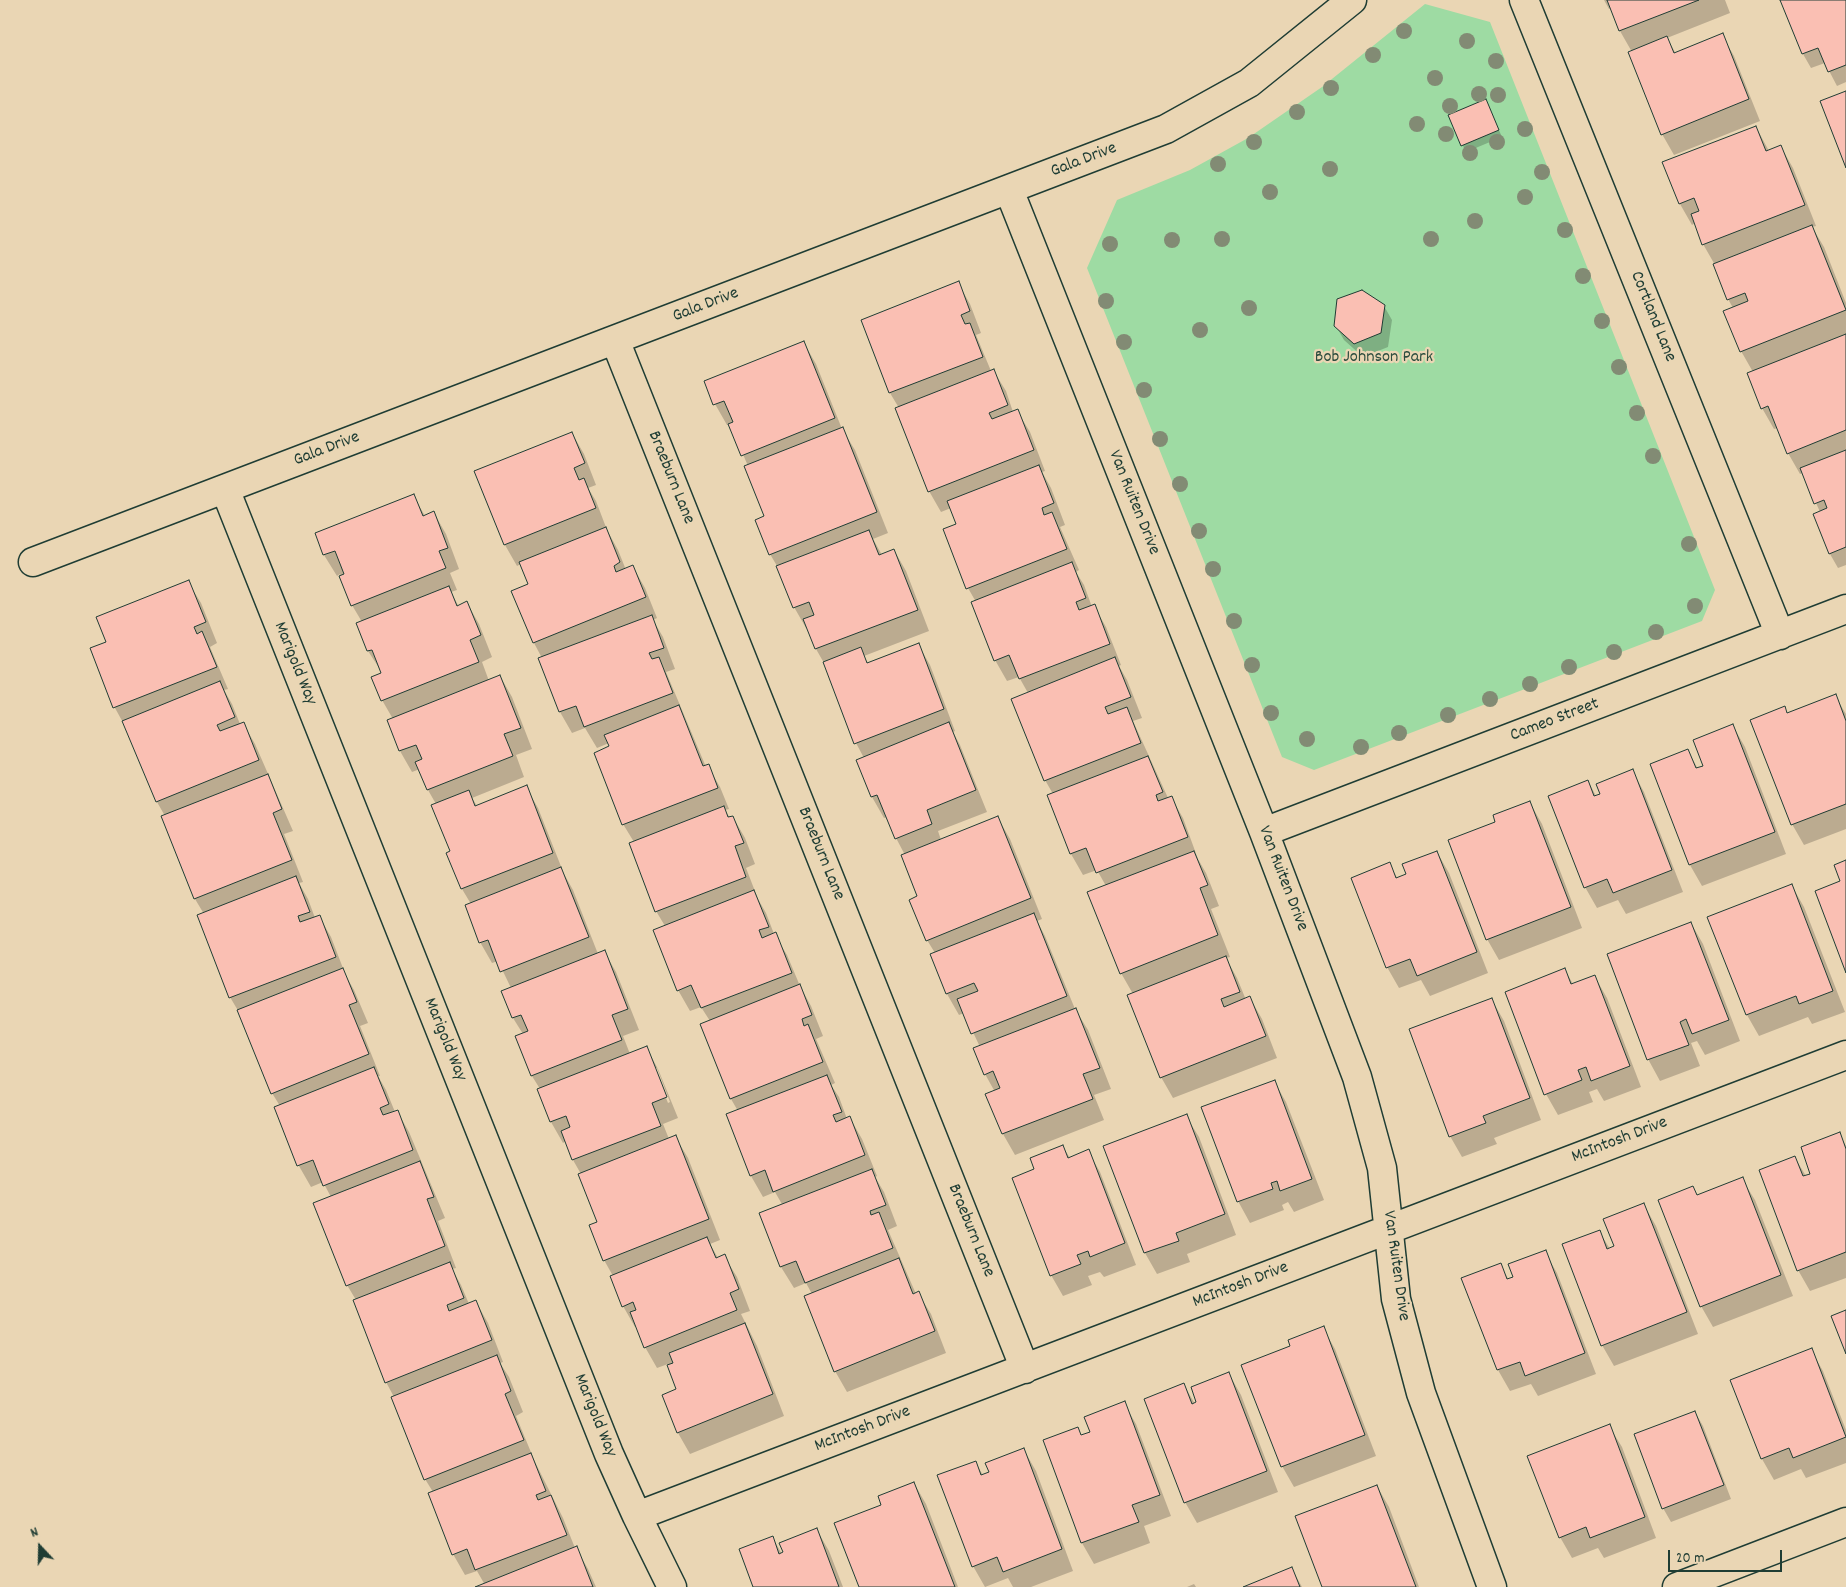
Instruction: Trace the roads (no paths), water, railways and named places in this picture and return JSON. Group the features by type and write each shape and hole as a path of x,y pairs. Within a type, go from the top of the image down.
{"street":[{"name":"Gala Drive","path":"33,562 1009,190 1174,125 1249,83 1352,0"},
{"name":"Cortland Lane","path":"1524,0 1780,635"},
{"name":"Van Ruiten Drive","path":"1009,190 1264,832 1357,1077 1382,1168 1396,1299 1421,1393 1492,1587"},
{"name":"Braeburn Lane","path":"615,340 1025,1369"},
{"name":"Marigold Way","path":"225,489 609,1454 672,1587"},
{"name":"Cameo Street","path":"1264,832 1846,609"},
{"name":"McIntosh Drive","path":"637,1516 1846,1055"},
{"path":"1677,1587 1846,1522"}],"park label":[{"name":"Bob Johnson Park","path":"1374,359"}]}
